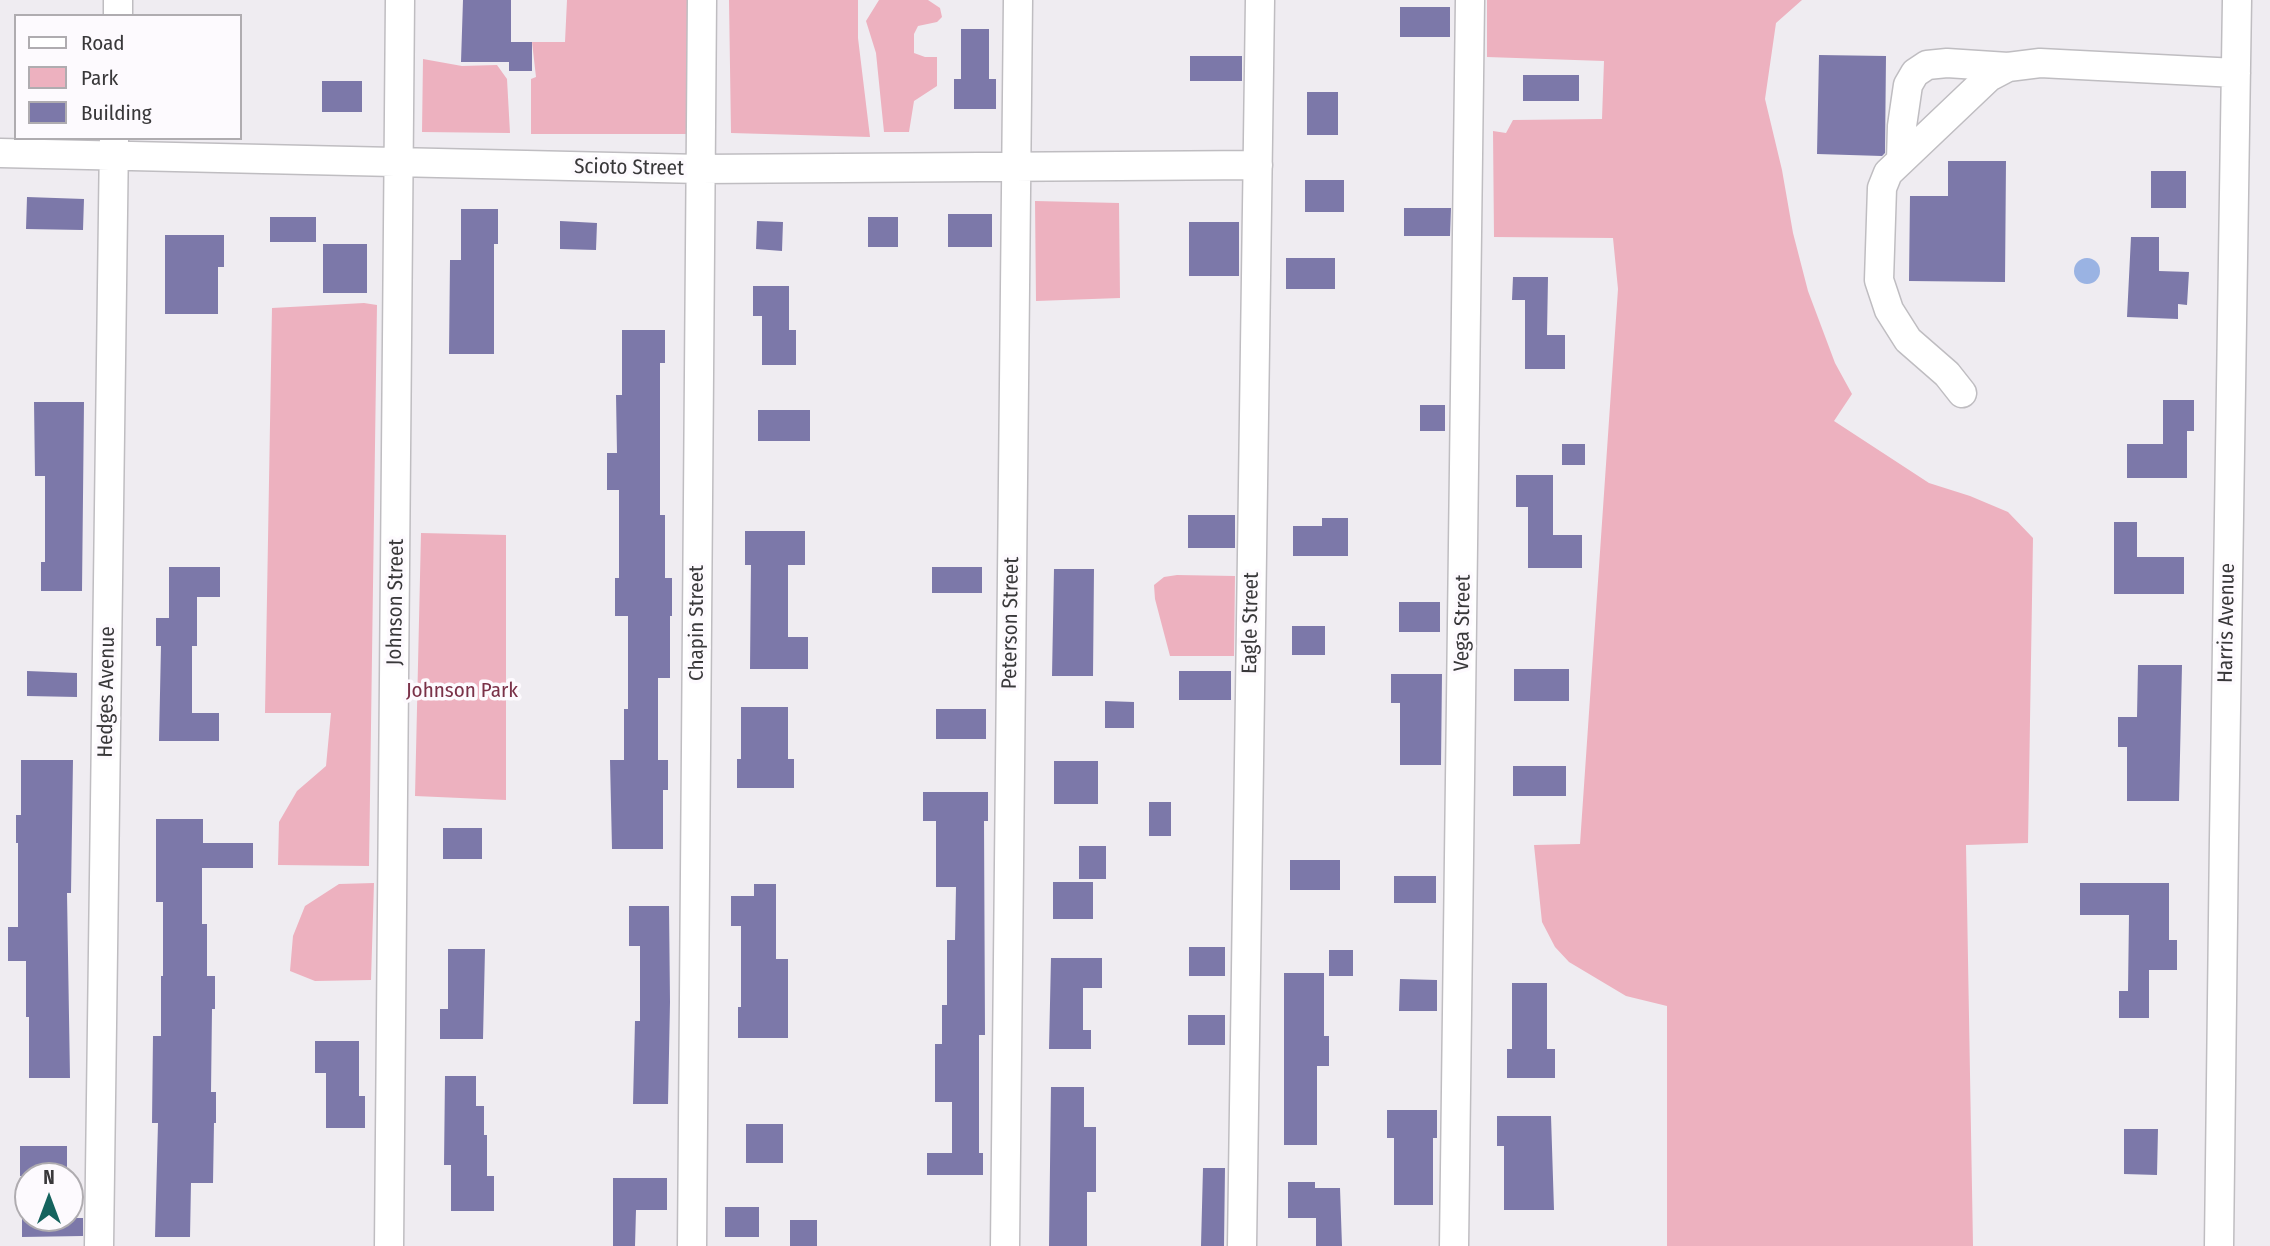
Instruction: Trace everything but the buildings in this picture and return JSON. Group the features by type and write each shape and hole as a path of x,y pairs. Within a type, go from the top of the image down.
{"street":[{"name":"Johnson Street","path":"389,1246 400,0"},
{"name":"Chapin Street","path":"692,1246 702,0"},
{"name":"Peterson Street","path":"1005,1246 1018,0"},
{"name":"Eagle Street","path":"1241,1246 1260,0"},
{"name":"Vega Street","path":"1454,1246 1470,0"},
{"name":"Harris Avenue","path":"2220,1246 2237,0"},
{"path":"1900,160 1908,85 1915,73 1927,65 1947,63 2008,66 2040,62 2236,73"},
{"path":"1962,393 1947,374 1908,340 1889,310 1879,280 1882,188 1888,173 1900,160 1989,77 2008,66"},
{"name":"Scioto Street","path":"0,153 114,147 400,163 701,169 1258,165"},
{"name":"Hedges Avenue","path":"99,1246 114,147"}],"green space":[{"path":"567,0 689,0 687,134 531,134 531,79 536,77 532,42 565,42"},
{"path":"729,0 858,0 858,38 870,137 731,133"},
{"path":"879,0 928,0 940,8 942,17 937,22 918,26 914,34 914,53 937,57 937,86 914,101 909,132 884,132 876,53 866,21"},
{"path":"1487,0 1802,0 1776,23 1765,99 1808,291 1835,363 1852,394 1834,421 1929,483 2008,512 2033,538 2028,843 1966,845 1973,1246 1667,1246 1667,1006 1626,996 1569,962 1555,947 1542,922 1534,845 1580,844 1618,289 1613,238 1494,237 1493,131 1506,133 1513,120 1602,119 1604,61 1487,57"},
{"path":"423,59 462,66 497,65 507,79 510,133 422,132"},
{"path":"1035,201 1119,203 1120,298 1036,301"},
{"path":"364,303 377,305 369,866 278,865 279,822 297,791 326,766 331,713 265,713 272,308"},
{"name":"Johnson Park","path":"421,533 506,535 506,800 415,796"},
{"path":"1235,576 1234,656 1170,656 1155,599 1154,585 1164,577"},
{"path":"374,883 371,980 315,981 290,971 293,936 305,906 339,884"}],"water":[{"path":"2087,258 2096,262 2100,271 2096,280 2087,284 2078,280 2074,271 2078,262"}]}
